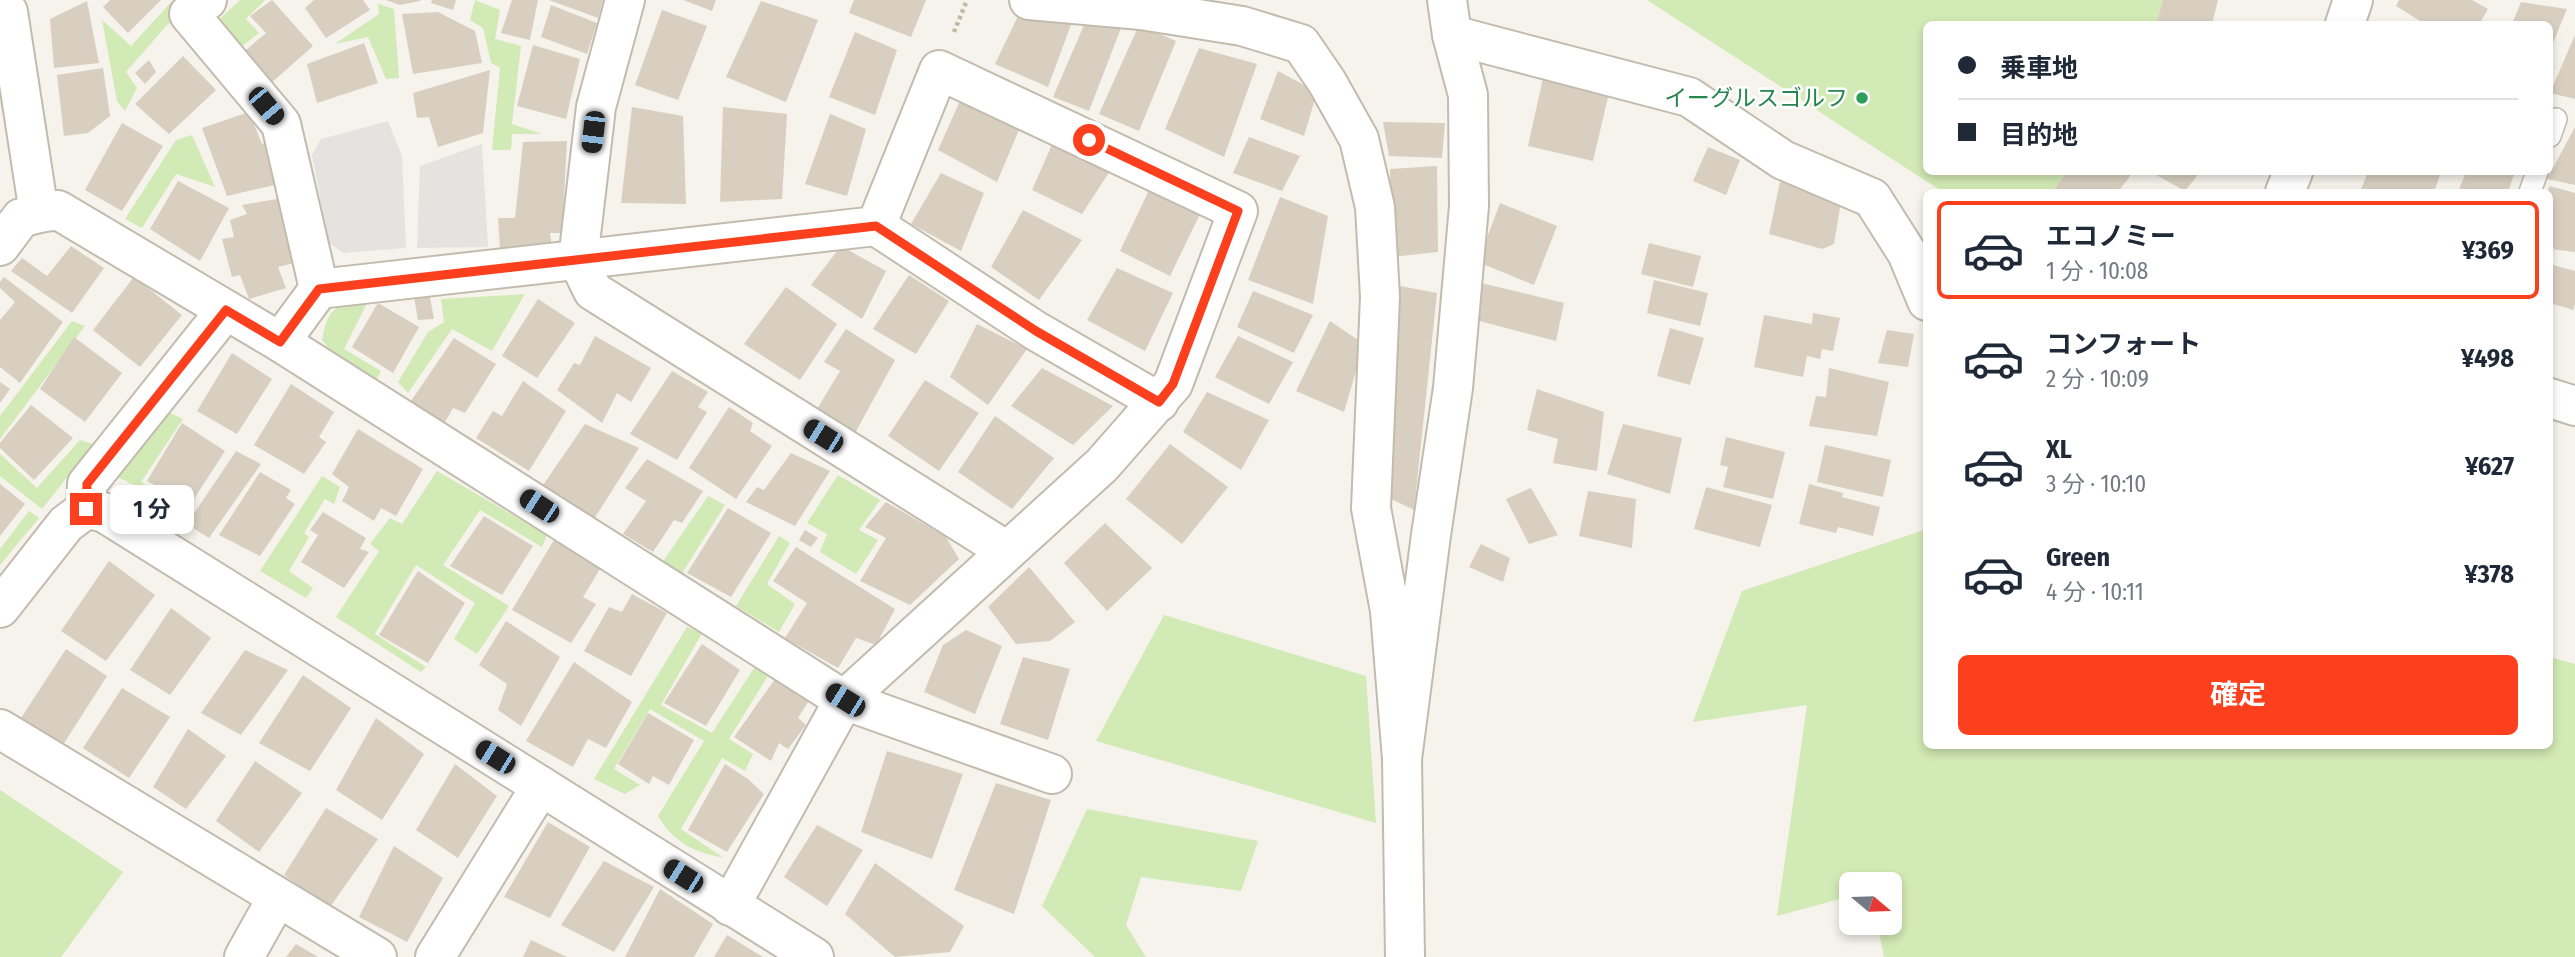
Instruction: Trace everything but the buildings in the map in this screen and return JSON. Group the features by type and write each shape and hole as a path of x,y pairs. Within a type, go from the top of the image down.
{"street":[{"path":"207,0 189,14 281,124 319,289"},
{"path":"625,0 596,107 578,260 593,291 1007,551"},
{"path":"1028,0 1141,5 1242,26 1301,44 1327,82 1359,139 1375,206 1380,297 1371,508 1390,611 1402,759 1405,957"},
{"path":"2346,21 2353,0"},
{"path":"8,12 39,213"},
{"path":"1402,759 1453,388 1469,206 1468,95 1449,18"},
{"path":"1449,18 1689,97 1783,160 1872,198 1907,253 1923,291"},
{"path":"730,906 845,700 1102,465 1173,384 1238,211 939,70 876,226"},
{"path":"0,246 21,218 58,210 280,342 845,700 1052,774"},
{"path":"280,342 319,289 876,226 1036,331 1159,402"},
{"path":"86,509 87,484 226,310"},
{"path":"2553,399 2575,405"},
{"path":"0,608 66,524 86,509 103,512 814,957"},
{"path":"0,729 377,957"},
{"path":"435,957 541,786"},
{"path":"244,957 277,898"}],"green space":[{"path":"173,0 198,0 166,26 126,72 137,88 125,111 117,101 102,20 131,46"},
{"path":"240,0 265,0 246,19 259,33 233,53 212,26"},
{"path":"475,0 500,10 495,39 521,46 512,124 542,134 512,134 511,150 492,150 500,68 491,63 483,28 470,20"},
{"name":"イーグルスゴルフ","path":"1647,0 2163,0 2157,21 1923,21 1923,175 2065,175 2054,189 1938,189"},
{"path":"378,4 394,9 399,78 386,79 368,37 335,44 379,14"},
{"path":"192,135 215,187 176,174 142,228 125,219 176,140"},
{"path":"525,294 492,351 452,329 408,393 398,382 428,332 444,322 441,299"},
{"path":"369,299 344,349 381,371 375,382 339,360 322,340 327,320 336,309 349,302"},
{"path":"72,321 85,326 0,439 0,416"},
{"path":"166,411 183,419 141,482 171,502 115,476"},
{"path":"80,440 93,444 42,509 0,476 0,454 37,488"},
{"path":"437,471 547,535 542,547 480,510 443,565 509,606 477,654 454,639 475,603 416,565 375,634 426,667 421,672 336,617 379,551 370,544 390,518 402,524"},
{"path":"838,475 880,500 859,530 878,540 856,574 820,552 827,534 807,523"},
{"path":"322,476 340,487 334,504 325,499 304,533 309,537 289,571 313,588 306,598 260,571"},
{"path":"708,496 725,505 681,575 662,563"},
{"path":"29,511 39,518 0,565 0,549"},
{"path":"1923,530 1923,749 2553,749 2553,658 2575,664 2575,957 1884,957 1880,935 1902,935 1902,872 1839,872 1839,899 1777,916 1807,705 1693,722 1742,591"},
{"path":"779,536 790,543 767,584 795,604 779,632 736,606"},
{"path":"1164,615 1366,676 1376,823 1096,741"},
{"path":"687,627 702,633 661,705 712,733 756,665 769,674 729,739 753,754 745,771 722,758 681,829 724,858 703,853 678,840 658,816 704,741 650,709 614,769 640,785 625,794 594,779"},
{"path":"0,790 123,872 61,957 0,957"},
{"path":"1087,809 1258,841 1241,891 1141,877 1126,925 1146,957 1095,957 1042,906"}],"shaded area":[{"path":"388,121 402,156 406,248 343,253 329,243 312,155 321,139"},
{"path":"482,144 488,247 417,248 420,166"}],"place":[{"name":"イーグルスゴルフ","path":"1862,98"}],"route":[{"path":"86,509 87,484 226,310 280,342 319,289 876,226 1036,331 1159,402 1173,384 1238,211 1089,140"}]}
